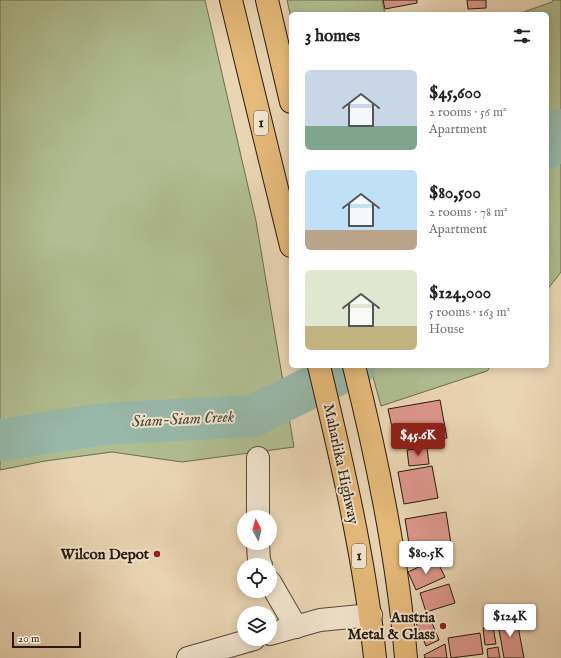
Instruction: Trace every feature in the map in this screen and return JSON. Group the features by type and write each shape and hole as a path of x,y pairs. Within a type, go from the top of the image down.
{"highway":[{"name":"1","path":"231,0 289,238"},
{"path":"267,0 289,94"},
{"name":"Maharlika Highway","path":"319,368 340,455 371,615 375,658"},
{"path":"354,368 375,450 403,616 406,658"}],"lane":[{"path":"258,458 258,510"},
{"path":"277,594 296,627"},
{"path":"277,632 320,620 371,615"},
{"path":"188,658 237,644"}],"green space":[{"path":"0,0 205,0 256,221 294,447 182,462 112,452 45,461 0,470"},
{"path":"287,0 382,0 385,12 290,12"},
{"path":"553,0 561,0 561,272 549,287 549,12 524,12 552,2"},
{"path":"371,368 489,368 487,371 381,406"}],"building":[{"path":"383,0 417,0 417,3 385,9"},
{"path":"467,0 486,0 486,8 468,9"},
{"path":"440,400 447,438 404,446 393,432 388,409"},
{"path":"427,448 429,464 409,466 407,450"},
{"path":"432,466 438,498 404,504 398,472"},
{"path":"446,512 452,550 411,556 405,519"},
{"path":"436,559 445,577 416,590 408,572"},
{"path":"449,584 455,603 426,612 420,593"},
{"path":"516,616 524,658 504,658 497,619"},
{"path":"430,618 439,640 426,646 416,623"},
{"path":"493,627 496,644 485,645 483,628"},
{"path":"480,633 483,654 451,658 448,638"},
{"path":"445,644 447,658 425,658 424,655"},
{"path":"498,647 500,658 488,658 487,649"}],"waterway":[{"name":"Siam-Siam Creek","path":"549,145 561,130"},
{"name":"Siam-Siam Creek","path":"0,440 103,424 253,416 351,368"}],"place":[{"name":"Wilcon Depot","path":"157,554"},
{"name":"Austria Metal & Glass","path":"443,626"}]}
